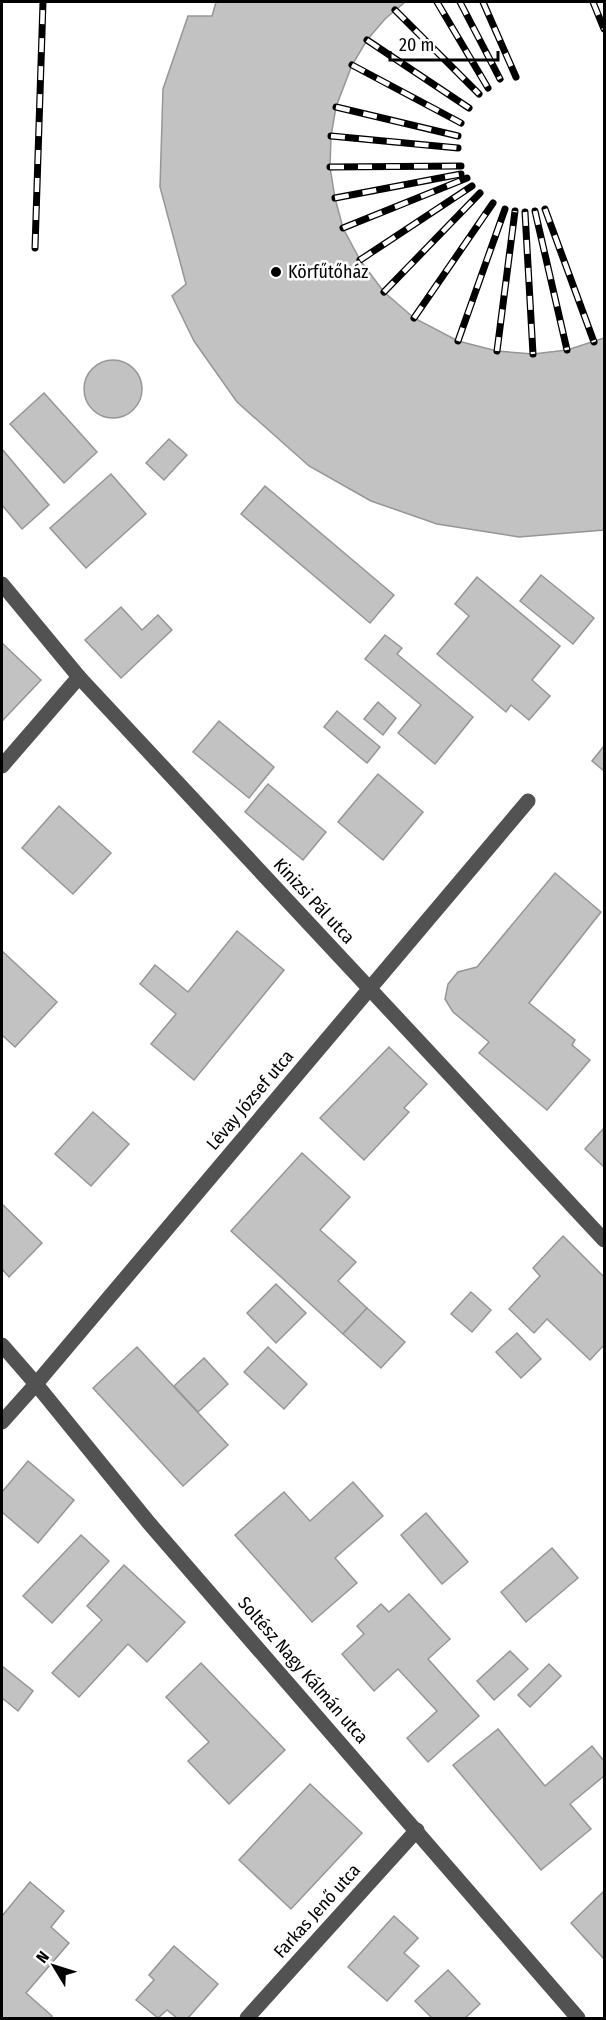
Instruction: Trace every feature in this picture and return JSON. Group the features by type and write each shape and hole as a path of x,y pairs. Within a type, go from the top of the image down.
{"street":[{"name":"Kinizsi Pál utca","path":"2,584 79,677 604,1240"},
{"path":"2,766 79,677"},
{"name":"Lévay József utca","path":"2,1422 528,801"},
{"name":"Soltész Nagy Kálmán utca","path":"2,1345 149,1524 417,1830 578,2019"},
{"name":"Farkas Jenő utca","path":"247,2019 417,1830"}],"building":[{"name":"Körfűtőház","path":"216,2 405,2 385,19 367,40 352,65 336,107 331,136 330,167 343,228 360,260 384,292 414,318 458,341 497,351 533,354 567,350 604,338 604,530 519,537 437,524 371,501 309,466 237,402 194,341 172,296 186,284 160,187 163,89 188,16 212,16"},
{"path":"113,360 129,365 137,373 142,389 137,405 129,413 113,418 97,413 89,405 84,389 89,373 97,365"},
{"path":"44,393 97,452 64,483 10,424"},
{"path":"169,439 187,455 164,480 146,463"},
{"path":"2,449 49,505 22,529 2,505"},
{"path":"111,474 146,514 86,568 50,528"},
{"path":"265,486 394,595 370,623 241,514"},
{"path":"541,575 594,618 573,644 520,601"},
{"path":"477,577 560,646 532,680 550,696 529,720 511,705 506,712 437,654 469,616 455,604"},
{"path":"121,607 142,630 158,615 172,630 121,678 85,640"},
{"path":"385,635 402,648 397,654 473,717 435,764 398,733 421,705 365,659"},
{"path":"2,643 41,680 2,721"},
{"path":"378,702 396,718 383,735 364,719"},
{"path":"337,711 380,747 367,763 324,727"},
{"path":"219,721 274,767 249,798 193,752"},
{"path":"604,746 604,771 592,761"},
{"path":"378,774 423,812 383,860 338,822"},
{"path":"268,784 326,832 303,860 245,812"},
{"path":"59,806 111,853 73,894 22,848"},
{"path":"555,873 601,912 529,1003 575,1040 572,1045 590,1060 547,1110 479,1053 489,1042 453,1012 445,999 448,984 458,972 477,967"},
{"path":"237,931 284,970 194,1080 151,1044 176,1014 140,984 155,965 188,992"},
{"path":"2,951 57,1002 15,1047 2,1035"},
{"path":"389,1047 427,1084 404,1108 409,1112 364,1160 320,1118"},
{"path":"93,1112 129,1144 91,1186 55,1154"},
{"path":"604,1128 604,1167 585,1149"},
{"path":"302,1153 350,1197 320,1230 356,1262 338,1281 367,1308 343,1334 231,1231"},
{"path":"2,1204 42,1243 9,1277 2,1269"},
{"path":"563,1236 604,1277 604,1345 590,1360 547,1319 534,1333 509,1309 540,1276 533,1268"},
{"path":"276,1284 306,1313 276,1343 247,1313"},
{"path":"471,1292 491,1310 472,1332 451,1314"},
{"path":"367,1308 405,1342 381,1368 343,1334"},
{"path":"517,1333 541,1359 521,1378 496,1352"},
{"path":"137,1347 228,1445 183,1486 93,1388"},
{"path":"268,1347 307,1384 284,1409 244,1372"},
{"path":"204,1358 228,1384 198,1412 174,1386"},
{"path":"28,1461 74,1500 38,1543 2,1512 2,1492"},
{"path":"353,1482 383,1516 335,1558 357,1583 312,1622 235,1535 284,1492 310,1521"},
{"path":"426,1513 468,1562 442,1584 401,1535"},
{"path":"81,1535 109,1561 52,1623 23,1596"},
{"path":"552,1548 578,1578 526,1622 501,1592"},
{"path":"124,1565 185,1622 147,1662 128,1644 79,1697 52,1673 102,1620 87,1606"},
{"path":"409,1594 450,1639 428,1659 479,1716 428,1762 407,1738 437,1711 398,1669 374,1691 342,1654 364,1634 357,1626 381,1604 389,1612"},
{"path":"510,1651 528,1669 494,1700 477,1681"},
{"path":"201,1663 285,1750 229,1804 188,1761 209,1742 166,1697"},
{"path":"549,1664 561,1676 530,1707 518,1695"},
{"path":"2,1666 33,1691 18,1711 2,1698"},
{"path":"498,1729 545,1786 592,1746 604,1761 604,1776 570,1804 591,1829 541,1870 453,1765"},
{"path":"310,1784 362,1833 291,1909 239,1860"},
{"path":"30,1882 64,1911 51,1927 69,1943 26,1993 52,2016 50,2018 2,2018 2,1916"},
{"path":"604,1891 604,1959 571,1923"},
{"path":"394,1916 418,1938 404,1953 419,1966 387,2001 348,1967"},
{"path":"174,1946 218,1984 188,2018 177,2018 167,2010 158,2018 136,2000 154,1980 149,1975"},
{"path":"448,1970 480,2004 465,2018 432,2018 415,2001"}],"railway":[{"path":"35,248 43,2"},
{"path":"437,2 488,88"},
{"path":"460,2 500,79"},
{"path":"483,2 516,77"},
{"path":"593,2 604,29"},
{"path":"395,10 479,94"},
{"path":"367,40 469,108"},
{"path":"352,65 461,123"},
{"path":"336,107 458,136"},
{"path":"331,136 458,148"},
{"path":"330,167 461,166"},
{"path":"335,198 461,174"},
{"path":"343,228 467,178"},
{"path":"360,260 472,186"},
{"path":"384,292 480,193"},
{"path":"414,318 493,203"},
{"path":"458,341 505,209"},
{"path":"545,209 594,342"},
{"path":"497,351 515,211"},
{"path":"535,211 567,350"},
{"path":"525,212 533,354"}],"place":[{"name":"Körfűtőház","path":"276,272"}]}
